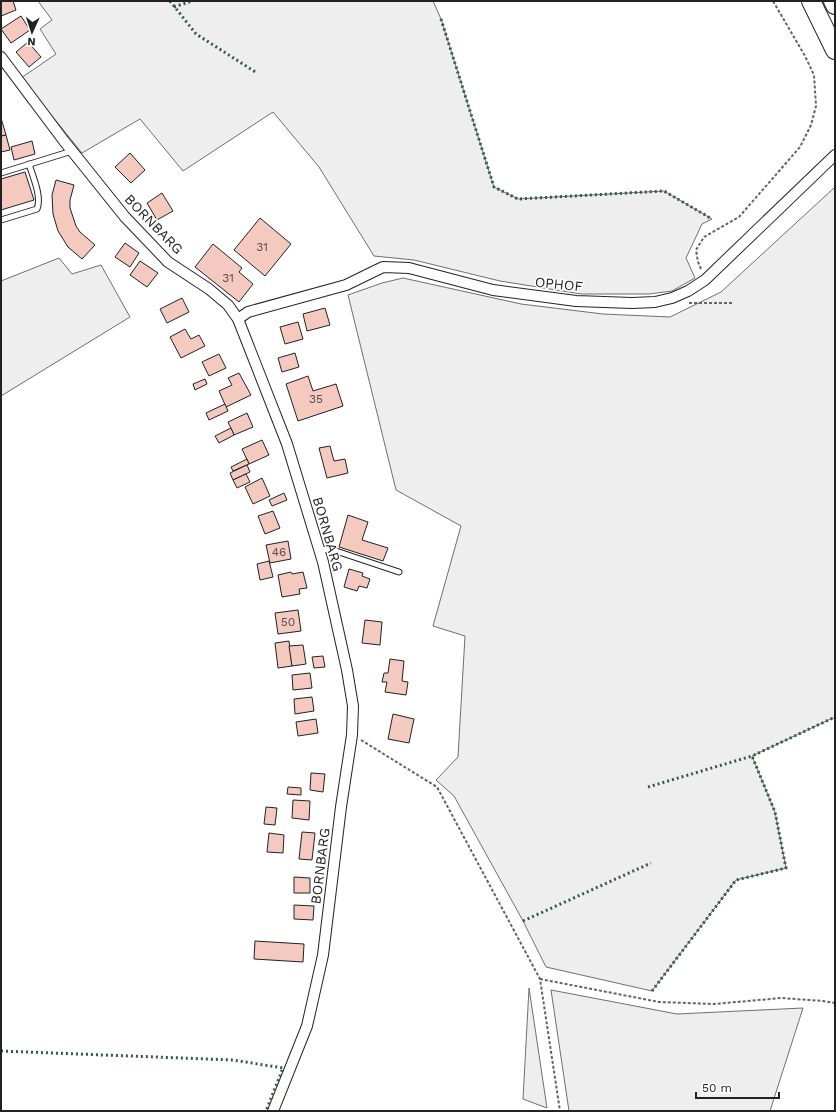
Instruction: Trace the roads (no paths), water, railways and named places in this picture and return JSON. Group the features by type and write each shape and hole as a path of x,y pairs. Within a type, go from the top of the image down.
{"highway":[{"path":"811,1 835,50"}],"street":[{"name":"BORNBARG","path":"1,57 72,152 125,217 168,262 214,293 228,305 238,319 286,444 323,562 347,670 353,706 352,735 341,807 323,955 307,1026 273,1111"},
{"name":"OPHOF","path":"238,319 248,312 346,285 383,267 409,268 493,290 576,301 632,303 655,302 678,296 705,280 835,155"}],"lane":[{"path":"1,173 72,152"},
{"path":"1,220 37,209 39,202 38,196 29,164"},
{"path":"319,550 336,551 399,572"}]}
